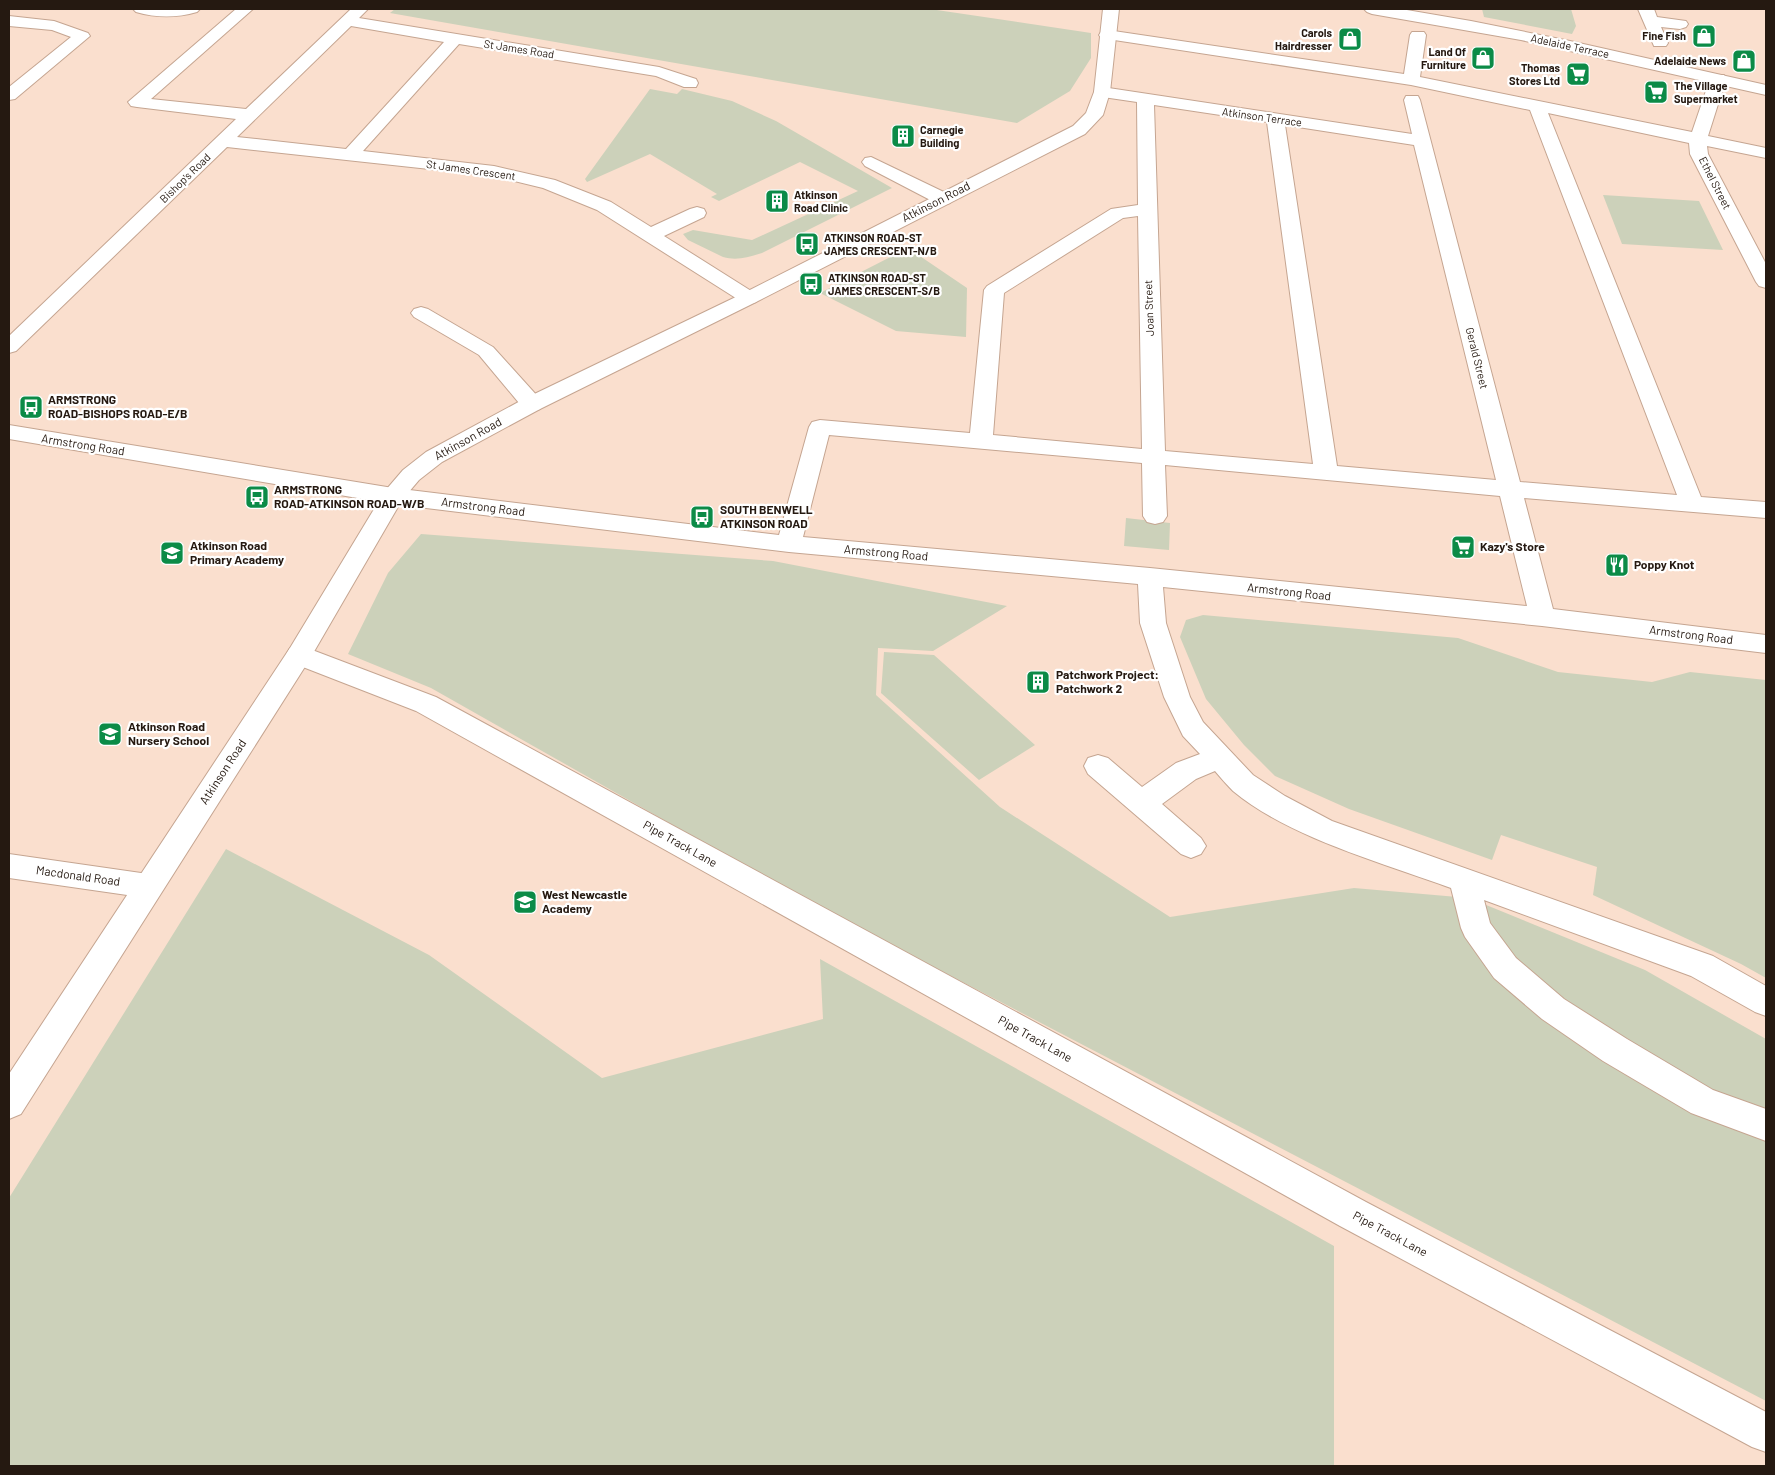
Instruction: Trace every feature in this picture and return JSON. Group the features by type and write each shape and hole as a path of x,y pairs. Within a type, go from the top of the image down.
{"street":[{"path":"141,9 171,13 192,9"},
{"path":"245,9 137,102 250,115"},
{"name":"Atkinson Road","path":"9,1103 299,654 392,496 411,475 434,456 532,404 748,298 1079,130 1094,115 1102,92 1111,9"},
{"name":"Adelaide Terrace","path":"1372,9 1468,25 1601,52 1766,90"},
{"name":"Bishop's Road","path":"9,347 354,15"},
{"name":"St James Road","path":"354,15 455,38 658,72 690,83"},
{"path":"1648,15 1680,24"},
{"path":"1648,15 1660,43"},
{"path":"9,21 54,26 82,36 9,95"},
{"path":"1107,35 1412,90 1537,106 1766,153"},
{"path":"1412,90 1418,35"},
{"path":"350,155 455,38"},
{"name":"Ethel Street","path":"1718,79 1698,140 1699,154 1766,282"},
{"name":"Gerald Street","path":"1412,90 1423,141 1542,617"},
{"name":"Atkinson Terrace","path":"1102,92 1423,141"},
{"name":"Joan Street","path":"1145,100 1146,210 1155,516"},
{"path":"1537,106 1692,503"},
{"path":"1275,119 1326,472"},
{"name":"St James Crescent","path":"223,141 494,171 549,184 604,206 748,298"},
{"path":"871,162 942,199"},
{"path":"981,441 994,290 1118,213 1146,210"},
{"path":"650,235 697,213"},
{"path":"421,313 486,351 532,404"},
{"path":"789,544 820,427 1766,510"},
{"name":"Armstrong Road","path":"9,432 392,496 789,544 1150,577 1542,617 1766,644"},
{"path":"1150,577 1153,623 1177,697 1193,729 1243,783 1275,804 1322,829 1702,966 1766,1002"},
{"name":"Pipe Track Lane","path":"299,654 426,704 1353,1214 1766,1433"},
{"path":"1140,804 1186,771 1219,758"},
{"path":"1098,766 1190,846"},
{"name":"Macdonald Road","path":"9,866 148,886"},
{"path":"1464,881 1476,928 1505,968 1553,1009 1614,1050 1703,1102 1766,1125"}],"green space":[{"path":"395,9 930,9 1091,33 1091,58 1070,91 1017,123 390,13"},
{"path":"1482,9 1571,9 1576,26 1572,34 1484,17"},
{"path":"650,89 677,94 682,89 732,101 776,121 892,188 762,253 738,259 723,257 688,240 683,234 693,230 752,240 858,191 800,162 719,201 711,197 717,194 650,154 587,182 585,179"},
{"path":"1603,195 1699,201 1723,250 1622,244"},
{"path":"908,248 967,288 966,337 896,331 820,293"},
{"path":"1126,518 1170,523 1169,550 1124,546"},
{"path":"421,534 773,561 1007,606 933,651 878,648 876,695 1000,807 1170,917 1354,888 1469,898 1645,970 1766,1039 1766,1401 805,900 431,688 348,654 388,573"},
{"path":"1203,615 1458,638 1558,672 1652,682 1690,672 1766,680 1766,978 1741,964 1593,895 1597,867 1501,835 1492,860 1349,809 1275,776 1244,745 1206,699 1180,637 1186,620"},
{"path":"884,652 934,655 1035,745 979,780 881,693"},
{"path":"226,849 429,955 602,1078 823,1019 820,959 1334,1246 1334,1466 9,1466 9,1198"}],"place":[{"name":"Fine Fish","path":"1704,36"},
{"name":"Carols Hairdresser","path":"1350,39"},
{"name":"Land Of Furniture","path":"1483,58"},
{"name":"Adelaide News","path":"1744,61"},
{"name":"Thomas Stores Ltd","path":"1578,74"},
{"name":"The Village Supermarket","path":"1656,92"},
{"name":"Carnegie Building","path":"903,136"},
{"name":"Atkinson Road Clinic","path":"777,201"},
{"name":"ATKINSON ROAD-ST JAMES CRESCENT-N/B","path":"807,244"},
{"name":"ATKINSON ROAD-ST JAMES CRESCENT-S/B","path":"811,284"},
{"name":"ARMSTRONG ROAD-BISHOPS ROAD-E/B","path":"31,407"},
{"name":"ARMSTRONG ROAD-ATKINSON ROAD-W/B","path":"257,497"},
{"name":"SOUTH BENWELL ATKINSON ROAD","path":"702,517"},
{"name":"Kazy's Store","path":"1463,547"},
{"name":"Atkinson Road Primary Academy","path":"172,553"},
{"name":"Poppy Knot","path":"1617,565"},
{"name":"Patchwork Project: Patchwork 2","path":"1038,682"},
{"name":"Atkinson Road Nursery School","path":"110,734"},
{"name":"West Newcastle Academy","path":"525,902"}]}
